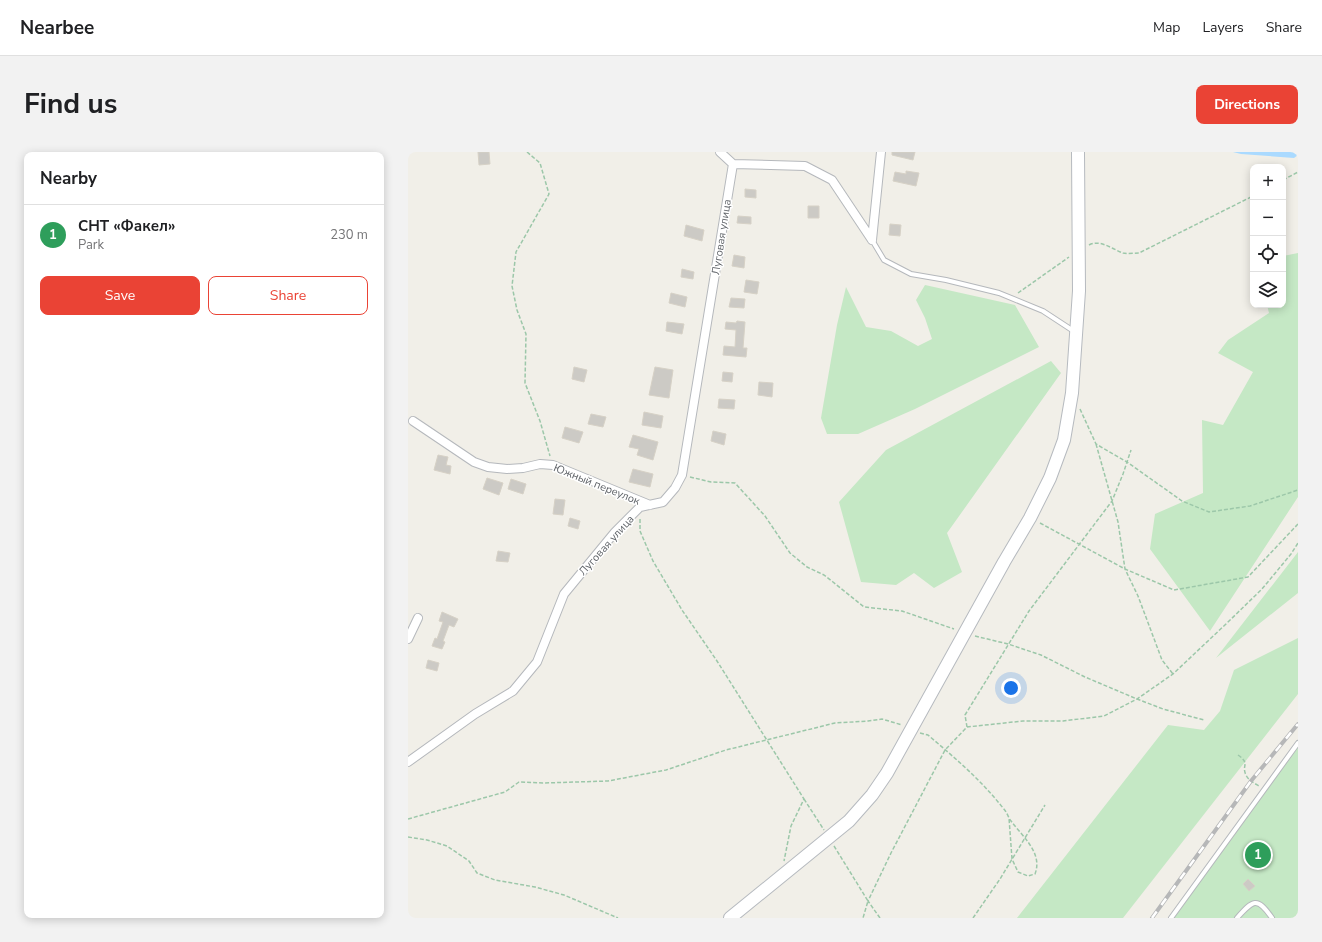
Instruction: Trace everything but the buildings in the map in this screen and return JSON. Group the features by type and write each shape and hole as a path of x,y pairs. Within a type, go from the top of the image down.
{"street":[{"path":"720,152 734,164 805,166 832,180 872,240"},
{"path":"872,240 881,152"},
{"path":"730,918 849,821 872,795 887,773 912,730 1004,562 1030,518 1050,478 1064,440 1072,393 1079,291 1078,152"},
{"name":"Луговая улица","path":"408,762 475,714 513,691 537,662 564,594 615,532 640,507 663,502 675,488 682,475 734,164"},
{"name":"Южный переулок","path":"413,421 474,462 488,467 507,469 523,468 540,464 553,465 650,505"},
{"path":"408,639 418,618"}],"lane":[{"path":"872,240 884,260 910,274 946,280 998,293 1043,311 1072,330 1076,329"},
{"path":"1171,918 1298,743"},
{"path":"1237,918 1248,906 1255,903 1260,904 1265,908 1272,918"}],"path":[{"path":"527,152 540,163 549,194 516,252 512,286 526,334 525,383 540,421 553,465"},
{"path":"1286,178 1298,172"},
{"path":"1012,298 1079,250 1092,243 1104,244 1124,253 1139,253 1250,198"},
{"path":"1072,393 1096,444 1118,522 1125,568 1138,596 1162,660 1173,674"},
{"path":"1096,444 1127,462 1182,501 1209,512 1250,506 1298,490"},
{"path":"967,727 965,715 1029,611 1112,501 1131,450"},
{"path":"682,475 711,482 735,483 765,516 790,553 807,567 833,582 864,607 902,611 965,633 1008,644 1041,655 1085,677 1137,699 1163,709 1204,720"},
{"path":"640,507 640,531 653,561 682,610 717,661 880,918"},
{"path":"1030,518 1125,568 1174,590 1248,578 1298,524"},
{"path":"863,918 868,901 891,853 946,750 967,727 1023,721 1063,721 1104,716 1137,699 1173,674 1262,589 1291,554 1298,543"},
{"path":"408,819 505,792 520,782 543,783 608,781 666,770 726,750 835,723 882,719 928,735 975,776 1005,809 1009,818 1032,846 1038,861 1035,874 1028,876 1018,872 1012,859 1009,818"},
{"path":"1238,755 1244,759 1246,764 1244,770 1246,776 1263,792"},
{"path":"784,860 791,826 804,799"},
{"path":"972,918 1000,879 1045,805"},
{"path":"408,837 427,840 447,846 469,860 477,873 495,880 535,887 564,896 618,918"}],"green space":[{"path":"1298,253 1298,497 1210,631 1150,549 1155,514 1203,493 1202,420 1223,425 1253,372 1218,353 1228,340 1269,313 1268,308 1286,308 1286,255"},
{"path":"925,285 1015,305 1039,347 915,409 858,434 827,434 821,418 837,325 846,287 866,327 891,331 918,346 932,339 925,318 916,300"},
{"path":"1051,361 1061,373 947,533 962,572 934,588 914,573 896,585 861,582 839,502 886,450"},
{"path":"1298,552 1298,593 1216,658"},
{"path":"1298,638 1298,694 1123,918 1017,918 1168,725 1204,730 1220,711 1234,670"},
{"path":"1298,743 1298,918 1171,918"}],"water":[{"path":"1233,152 1298,152 1298,155 1294,158 1241,154"}],"railway":[{"path":"1152,918 1251,781 1298,724"}],"place":[{"name":"СНТ «Факел»","path":"1258,855"}]}
